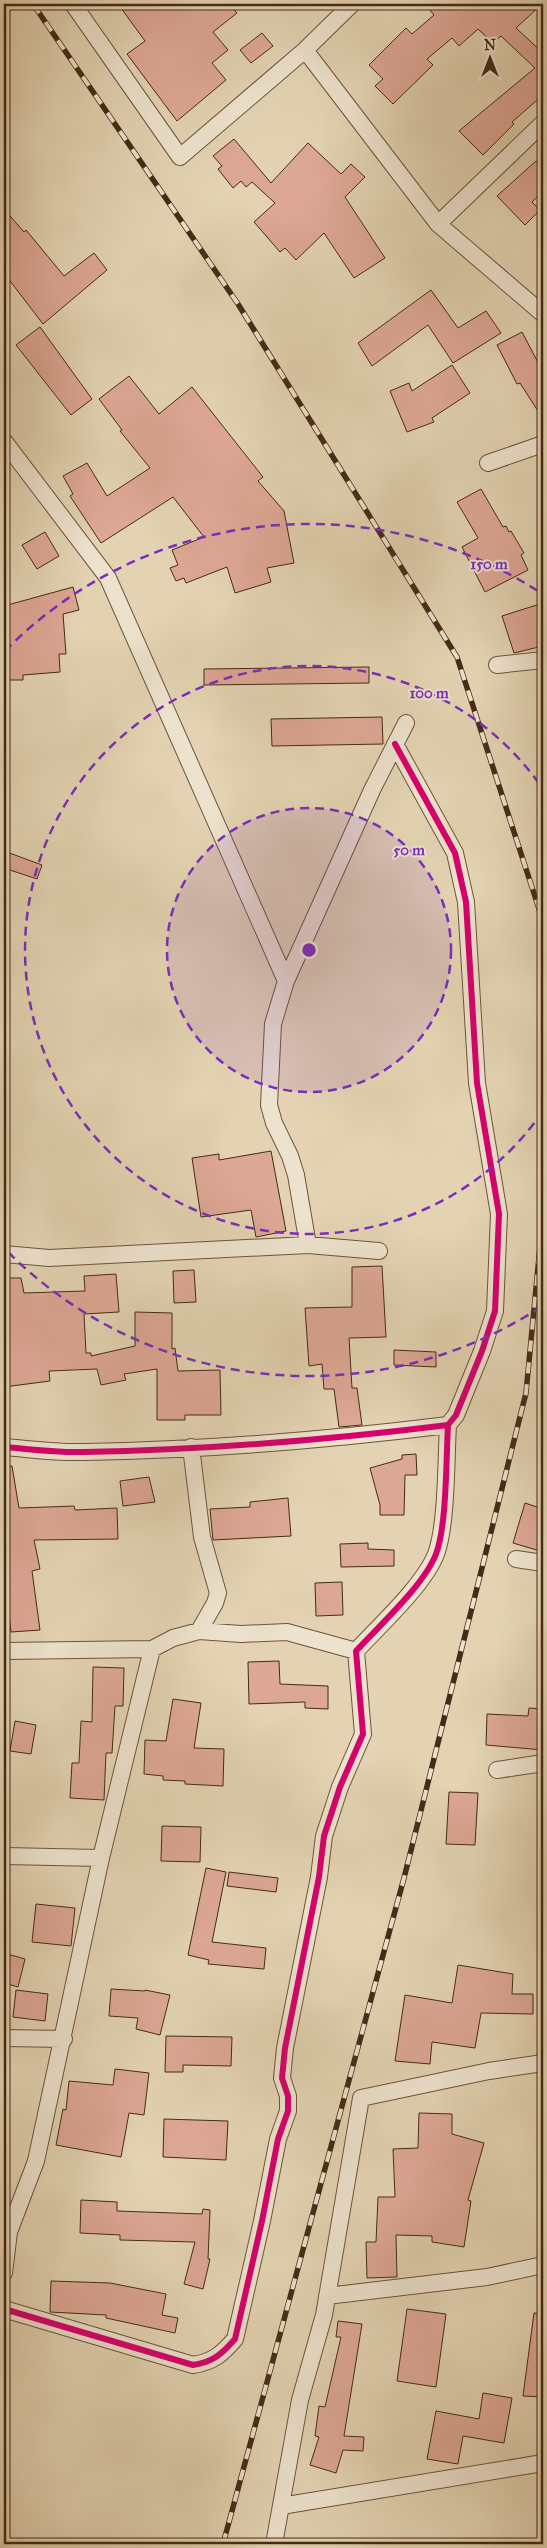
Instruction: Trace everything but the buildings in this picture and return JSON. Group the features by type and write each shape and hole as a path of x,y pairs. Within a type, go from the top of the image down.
{"street":[{"path":"73,4 180,156 305,50 352,4"},
{"path":"305,50 438,224 543,314"},
{"path":"438,224 543,123"},
{"path":"4,441 108,578 286,981"},
{"path":"488,463 543,444"},
{"path":"497,665 543,660"},
{"path":"308,1245 296,1175 290,1156 274,1123 269,1105 273,1024 286,981 406,723"},
{"path":"4,2309 193,2364 207,2363 222,2355 235,2339 262,2221 278,2139 288,2111 288,2096 282,2078 285,2048 320,1877 324,1836 340,1787 363,1734 356,1651 420,1580 436,1554 441,1532 448,1425 456,1415 475,1369 495,1311 499,1214 477,1083 466,902 455,853 395,744"},
{"path":"4,1254 49,1258 308,1245 379,1251"},
{"path":"4,1447 82,1452 191,1447 379,1434 448,1425"},
{"path":"191,1447 202,1537 218,1593 216,1603 199,1631"},
{"path":"516,1559 543,1563"},
{"path":"4,1651 152,1649 172,1638 199,1631 241,1634 287,1632 356,1651"},
{"path":"4,2274 7,2232 36,2161 64,2039 101,1858 152,1649"},
{"path":"497,1770 543,1763"},
{"path":"4,1856 101,1858"},
{"path":"4,2038 64,2039"},
{"path":"274,2544 300,2400 324,2315 361,2098 489,2071 543,2063"},
{"path":"327,2296 487,2277 543,2265"},
{"path":"281,2506 543,2463"}],"railway":[{"path":"33,4 238,304 457,657 543,921"},
{"path":"223,2544 404,1878 526,1393 543,1215"}],"cycle path":[{"path":"4,1447 74,1452 175,1449 266,1443 448,1425 456,1415 482,1351 495,1311 499,1214 477,1083 466,902 455,853 395,744"},
{"path":"4,2309 193,2365 206,2362 217,2356 235,2339 262,2221 278,2139 288,2111 288,2096 282,2078 285,2048 319,1877 324,1836 340,1787 363,1734 356,1651 422,1579 436,1554 440,1541 444,1509 448,1425"}]}
